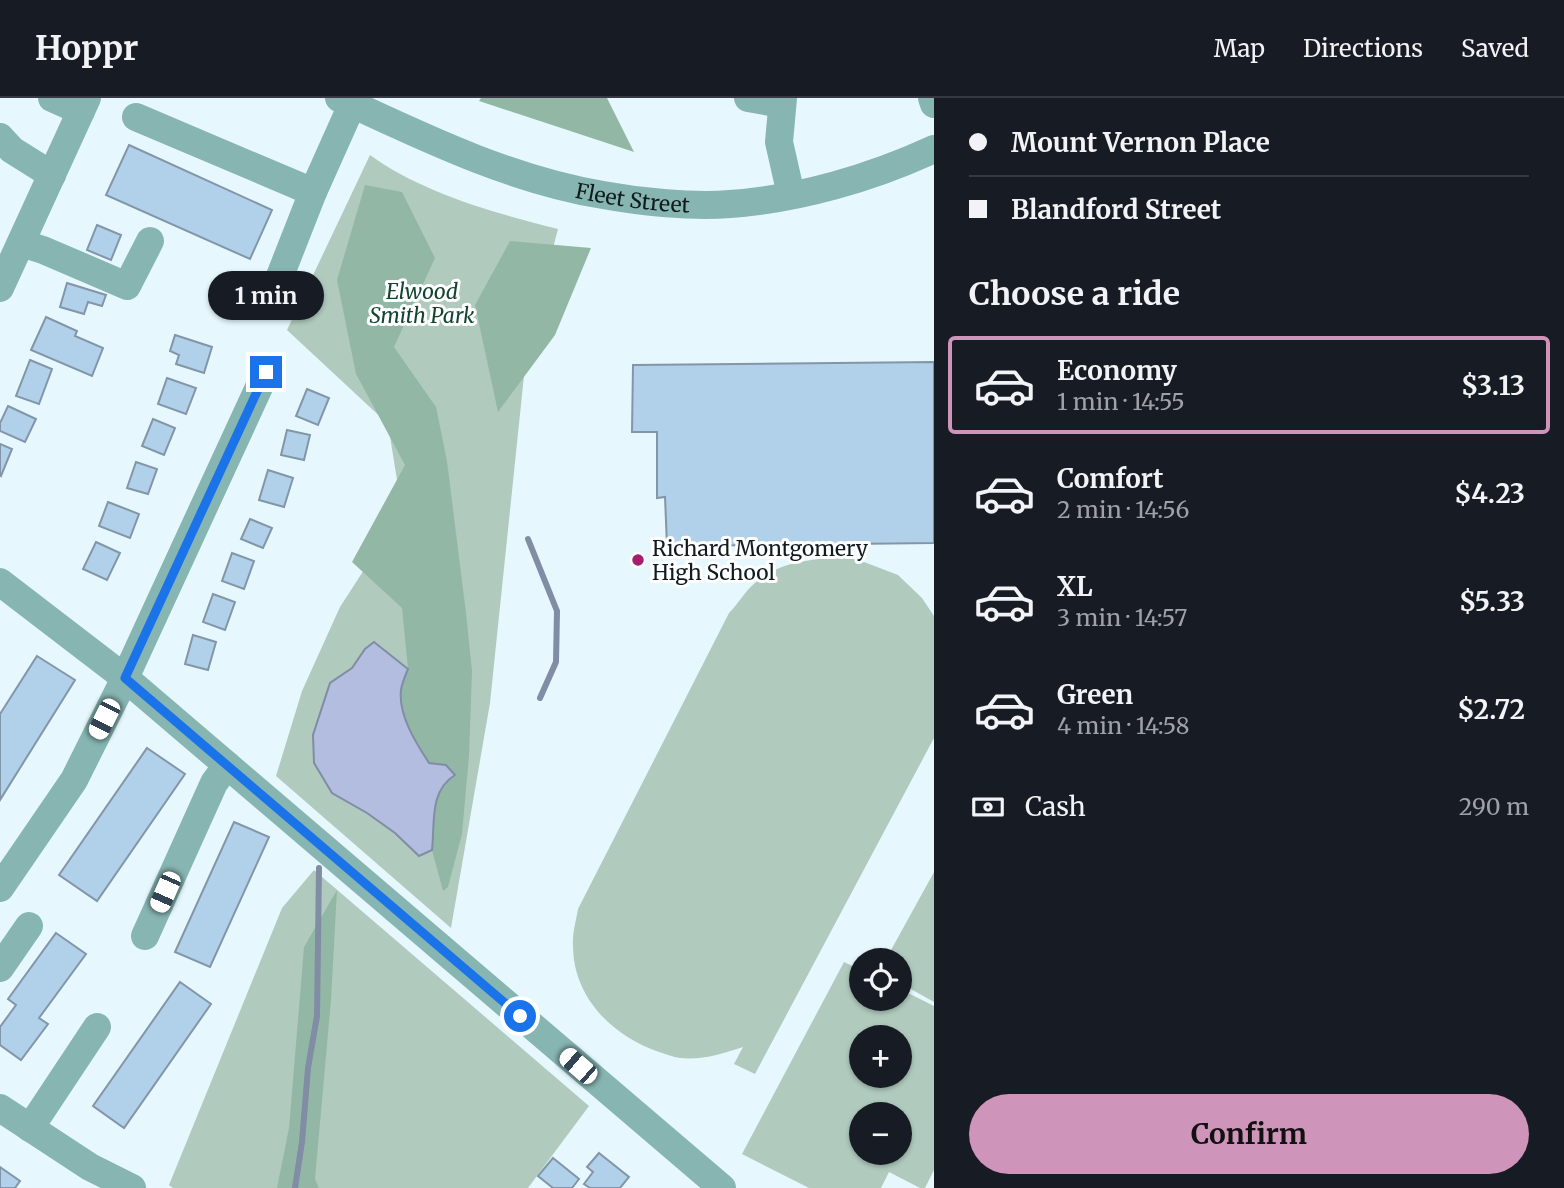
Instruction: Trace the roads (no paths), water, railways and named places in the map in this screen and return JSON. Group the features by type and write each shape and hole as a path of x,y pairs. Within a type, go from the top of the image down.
{"street":[{"path":"0,288 84,105 52,98"},
{"path":"748,98 782,101 779,142 791,195"},
{"path":"932,98 934,104"},
{"path":"280,275 349,100"},
{"name":"Fleet Street","path":"349,100 432,141 532,178 601,195 650,201 728,204 791,195 891,169 934,149"},
{"path":"136,117 313,192"},
{"path":"0,137 12,150 52,175"},
{"path":"21,243 128,286 150,241"},
{"path":"0,888 74,780 125,678 266,372"},
{"path":"4,594 125,678 715,1186"},
{"path":"145,936 214,783 227,765"},
{"path":"0,968 29,926"},
{"path":"30,1128 97,1027"},
{"path":"0,1108 90,1167 131,1188"}],"water":[{"path":"374,642 408,669 401,687 402,709 419,747 429,763 446,765 455,775 441,790 437,799 432,850 419,856 395,833 332,793 314,763 313,735 330,683 352,668 365,649"}],"waterway":[{"path":"528,539 557,611 556,662 540,698"},
{"path":"295,1188 308,1068 317,1016 319,868"}],"place":[{"name":"Richard Montgomery High School","path":"638,560"}],"park label":[{"name":"Elwood Smith Park","path":"422,303"}]}
